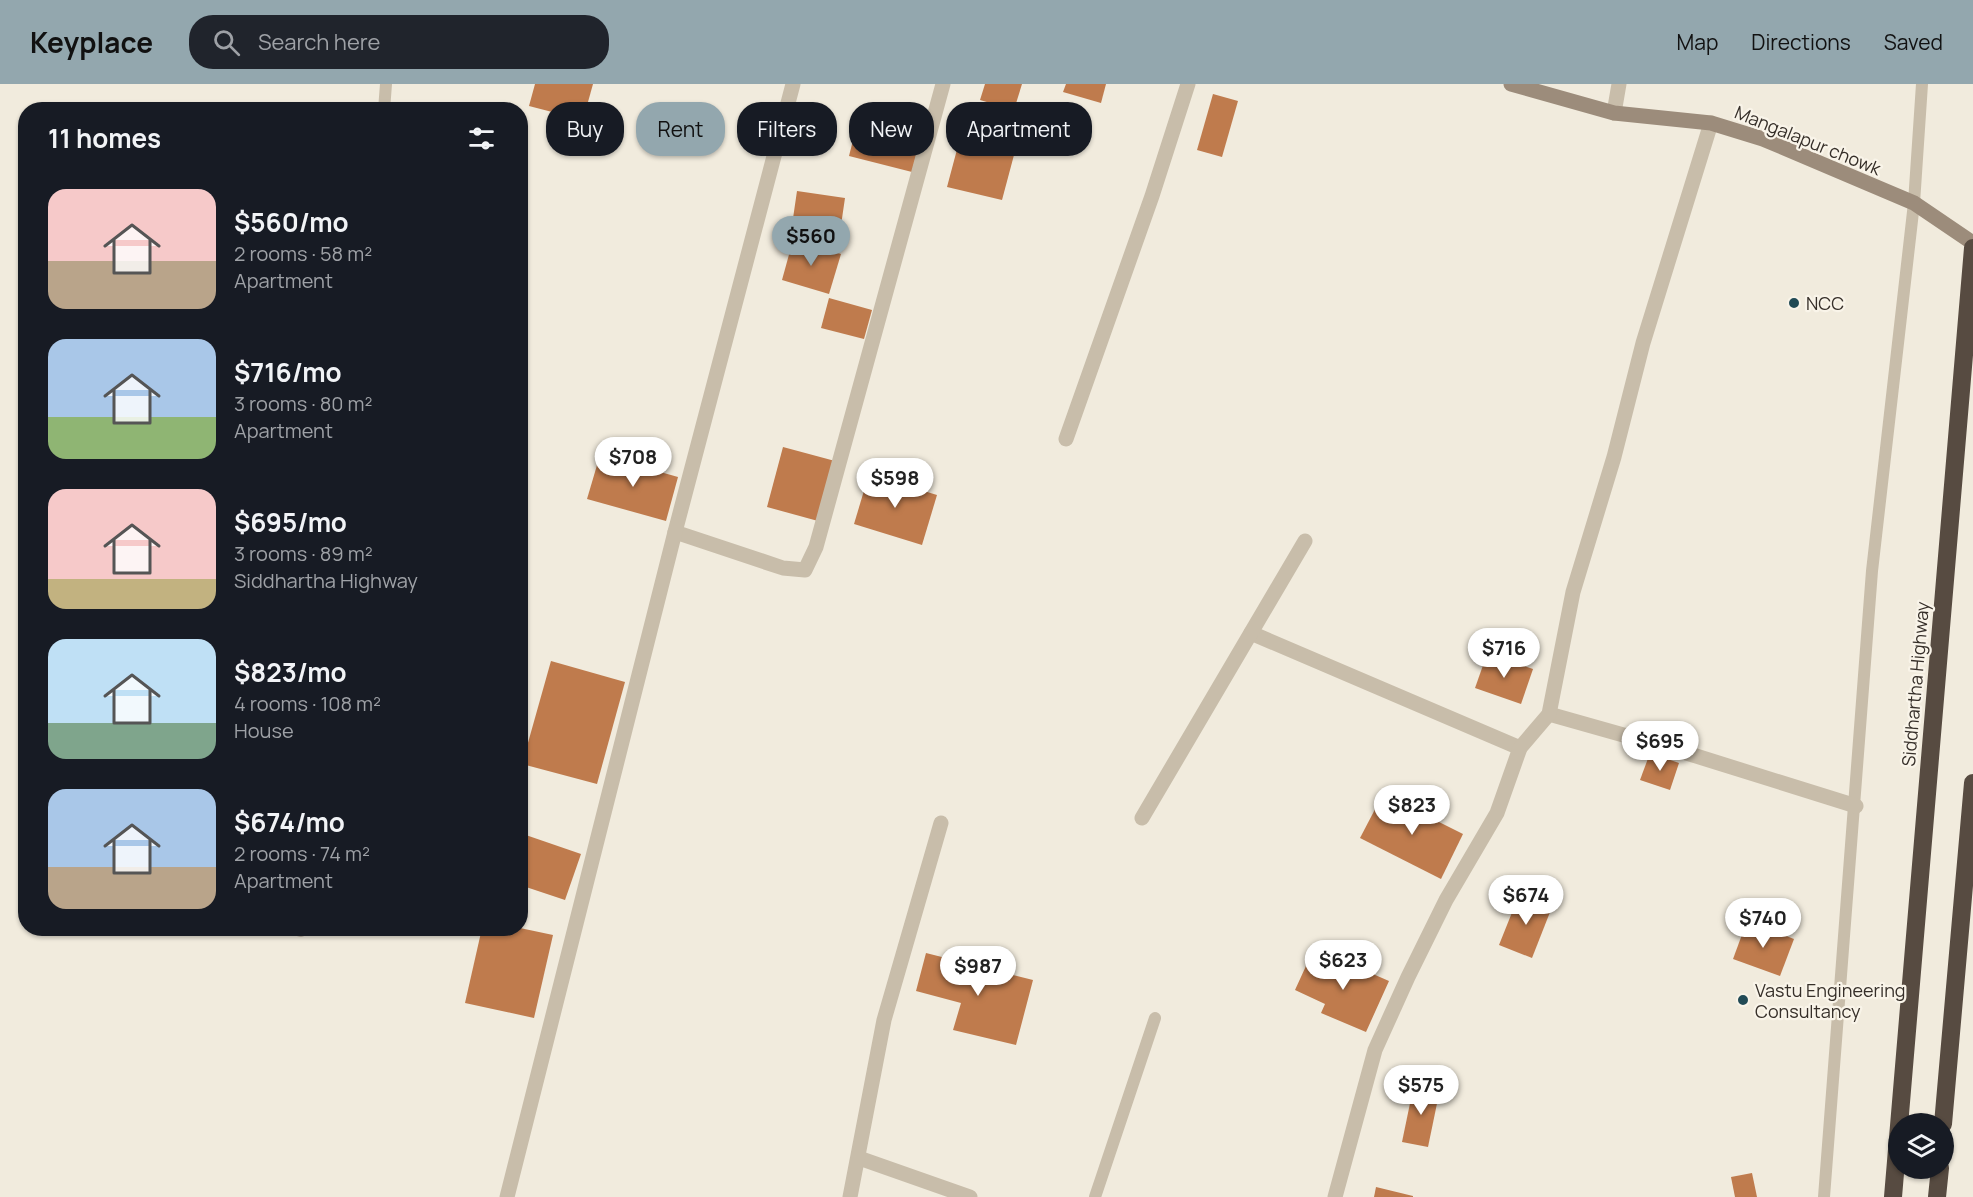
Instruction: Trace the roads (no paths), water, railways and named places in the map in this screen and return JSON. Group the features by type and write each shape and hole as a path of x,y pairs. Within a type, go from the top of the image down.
{"highway":[{"name":"Siddhartha Highway","path":"1893,1197 1973,248"},
{"path":"1944,1113 1973,783"},
{"path":"1937,1197 1939,1179"}],"street":[{"path":"507,1197 675,532 793,84"},
{"path":"675,532 783,568 805,570 816,547 943,84"},
{"path":"1066,439 1152,196 1188,84"},
{"name":"Mangalapur chowk","path":"1511,84 1614,112 1712,123 1763,139 1914,203 1973,243"},
{"path":"1614,112 1619,84"},
{"path":"1335,1197 1375,1050 1446,900 1497,813 1520,748 1549,714 1573,592 1614,457 1643,343 1712,123"},
{"path":"1142,818 1305,541"},
{"path":"1251,633 1520,748"},
{"path":"1549,714 1680,751 1856,806"},
{"path":"850,1197 884,1020 941,823"},
{"path":"859,1158 970,1197"}],"lane":[{"path":"385,102 386,84"},
{"path":"1824,1197 1856,806 1872,571 1914,203 1922,84"},
{"path":"1095,1197 1155,1018"}],"place":[{"name":"NCC","path":"1794,303"},
{"name":"Vastu Engineering Consultancy","path":"1743,1000"}]}
